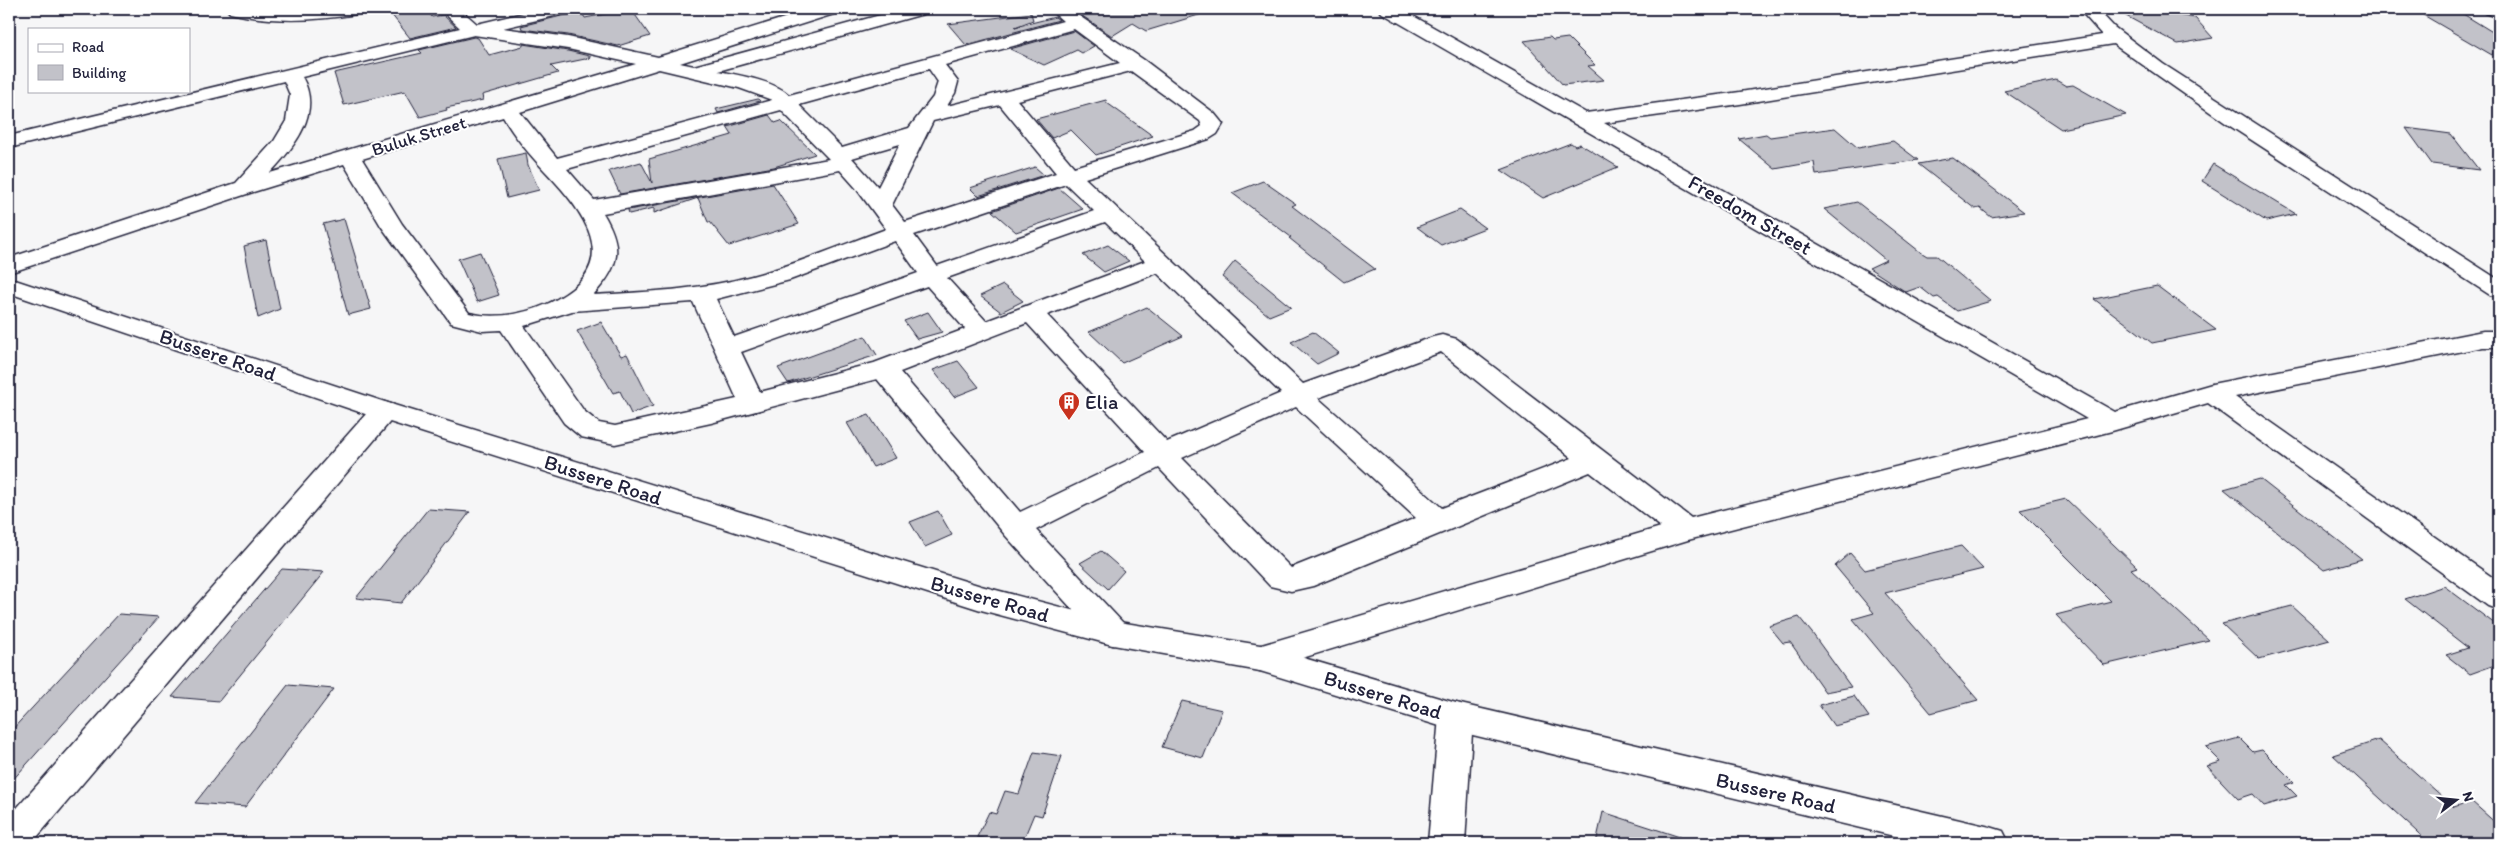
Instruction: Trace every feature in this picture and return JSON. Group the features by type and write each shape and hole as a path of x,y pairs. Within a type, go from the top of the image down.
{"street":[{"path":"236,9 317,15 357,9"},
{"path":"449,9 474,30 541,38 695,72 766,89 787,101 880,205 898,232 933,277 981,331"},
{"path":"9,142 561,9"},
{"name":"Buluk Street","path":"9,266 242,188 658,64 831,9"},
{"path":"695,72 921,9"},
{"path":"350,156 392,226 460,318 482,323 508,322 566,304 741,287 780,276 898,232 1202,135 1210,130 1213,124 1207,117 1137,64 1058,9"},
{"name":"Freedom Street","path":"1388,9 2112,422"},
{"path":"2088,9 2106,29 2171,78 2291,158 2499,290"},
{"path":"2491,9 2499,13"},
{"path":"552,166 1077,23"},
{"path":"1583,120 1769,94 2118,38"},
{"path":"880,205 921,124 944,97 947,90 948,82 933,62"},
{"path":"589,208 671,195 841,160 921,124 1004,97 1137,64"},
{"path":"242,188 276,154 297,120 300,94 290,74"},
{"path":"1004,97 1069,176 1300,395 1438,522"},
{"path":"508,109 518,128 589,208 605,244 604,257 598,273 585,291 566,304"},
{"path":"728,348 933,277 1109,213"},
{"path":"508,322 574,417 591,431 615,435 752,404 884,369 1161,263"},
{"name":"Bussere Road","path":"9,284 384,411 981,598 1113,633 1260,658 1456,717 1990,843"},
{"path":"702,292 752,404"},
{"path":"1031,313 1162,455 1281,578 1290,580 1302,578 1593,460"},
{"path":"1260,658 1686,530 2112,422 2212,393 2483,339 2499,339"},
{"path":"1016,526 1162,455 1300,395 1442,343 1451,348 1593,460 1686,530"},
{"path":"884,369 1016,526 1113,633"},
{"path":"2212,393 2499,598"},
{"path":"9,843 384,411"},
{"path":"1446,843 1456,717"}],"building":[{"path":"387,9 425,9 432,17 443,15 456,27 410,38"},
{"path":"631,9 650,36 618,46 568,35 522,29 521,26 561,16 582,13 585,18"},
{"path":"1083,9 1201,9 1202,14 1146,31 1133,23 1112,36 1075,11"},
{"path":"2113,9 2140,9 2195,18 2213,38 2178,44"},
{"path":"2413,9 2455,9 2499,36 2499,43 2492,55"},
{"path":"1031,13 1033,20 1015,27 1055,17 1059,20 966,45 948,24"},
{"path":"1074,31 1094,46 1082,53 1077,50 1044,65 1010,49"},
{"path":"474,37 478,38 489,55 523,46 523,44 568,51 589,56 590,58 551,66 558,73 482,95 483,100 446,108 447,110 420,117 405,91 344,105 334,73 422,53 419,50"},
{"path":"1550,37 1553,40 1568,38 1595,65 1588,66 1604,80 1563,85 1524,41"},
{"path":"2056,80 2066,86 2073,85 2126,115 2061,129 2004,91"},
{"path":"758,99 760,101 718,113 716,109"},
{"path":"1106,100 1107,103 1153,136 1096,155 1071,130 1052,138 1036,119"},
{"path":"769,115 775,123 781,121 815,154 774,167 620,194 609,171 641,162 652,183 649,159 732,135 727,127"},
{"path":"1835,128 1858,148 1893,141 1918,160 1816,175 1814,162 1775,169 1739,139 1766,134 1770,137"},
{"path":"2406,128 2451,134 2479,170 2432,164"},
{"path":"1571,143 1575,146 1580,144 1618,167 1543,198 1501,170"},
{"path":"526,153 528,165 539,190 507,198 498,159"},
{"path":"1953,158 2024,212 1991,217 1980,208 1975,209 1918,164"},
{"path":"2213,164 2296,214 2266,221 2202,181"},
{"path":"1035,167 1044,175 978,196 970,188"},
{"path":"1263,181 1296,204 1292,206 1375,269 1344,282 1289,238 1291,237 1232,193"},
{"path":"773,184 799,224 729,246 710,222 708,222 698,198 654,213 654,208 629,214 628,210"},
{"path":"1059,188 1083,209 1016,232 992,211"},
{"path":"1857,202 1919,251 1927,256 1937,256 1991,301 1957,311 1938,297 1934,298 1920,287 1906,292 1869,268 1886,260 1824,209"},
{"path":"1460,210 1485,228 1441,245 1417,227"},
{"path":"344,219 371,309 348,315 323,224"},
{"path":"266,240 280,309 258,318 244,246"},
{"path":"1108,245 1129,261 1104,272 1083,255"},
{"path":"480,252 499,295 477,302 458,259"},
{"path":"1235,261 1291,307 1269,316 1222,277"},
{"path":"1003,285 1023,301 1001,312 980,296"},
{"path":"2157,286 2216,330 2152,343 2094,299"},
{"path":"1147,307 1183,336 1122,363 1089,332"},
{"path":"928,312 942,332 917,339 904,321"},
{"path":"601,322 621,356 627,354 653,406 631,414 620,391 613,393 577,331"},
{"path":"1313,332 1339,353 1317,364 1291,342"},
{"path":"865,336 877,355 788,383 778,368"},
{"path":"958,361 979,387 954,397 933,370"},
{"path":"869,415 896,458 873,467 847,423"},
{"path":"2260,479 2362,559 2324,570 2224,489"},
{"path":"2066,499 2137,567 2131,569 2209,640 2104,665 2056,615 2111,601 2020,510"},
{"path":"428,509 470,512 401,603 356,598"},
{"path":"938,511 952,535 925,547 910,522"},
{"path":"1961,546 1983,569 1885,593 1978,700 1931,713 1853,619 1874,613 1835,566 1850,553 1865,570"},
{"path":"1101,551 1124,571 1108,589 1080,563"},
{"path":"282,569 324,572 219,701 172,697"},
{"path":"2444,586 2499,627 2499,672 2492,666 2470,674 2446,655 2468,648 2405,599"},
{"path":"2292,606 2330,640 2259,659 2222,624"},
{"path":"119,614 159,617 9,784 9,733"},
{"path":"1799,617 1851,687 1825,692 1790,642 1783,643 1769,626"},
{"path":"288,685 334,689 245,807 195,803"},
{"path":"1854,696 1869,717 1834,726 1819,705"},
{"path":"1182,701 1222,710 1203,758 1162,747"},
{"path":"2239,738 2253,752 2262,750 2294,782 2286,785 2297,796 2264,806 2253,794 2238,799 2207,766 2221,762 2206,747"},
{"path":"2379,740 2454,807 2471,801 2499,826 2499,843 2429,843 2333,755"},
{"path":"1034,752 1062,756 1042,816 1034,814 1022,843 1002,843 977,837 989,812 996,814 1005,791 1019,794"},
{"path":"1603,812 1686,839 1686,843 1596,843"}],"place":[{"name":"Elia","path":"1069,421"}]}
